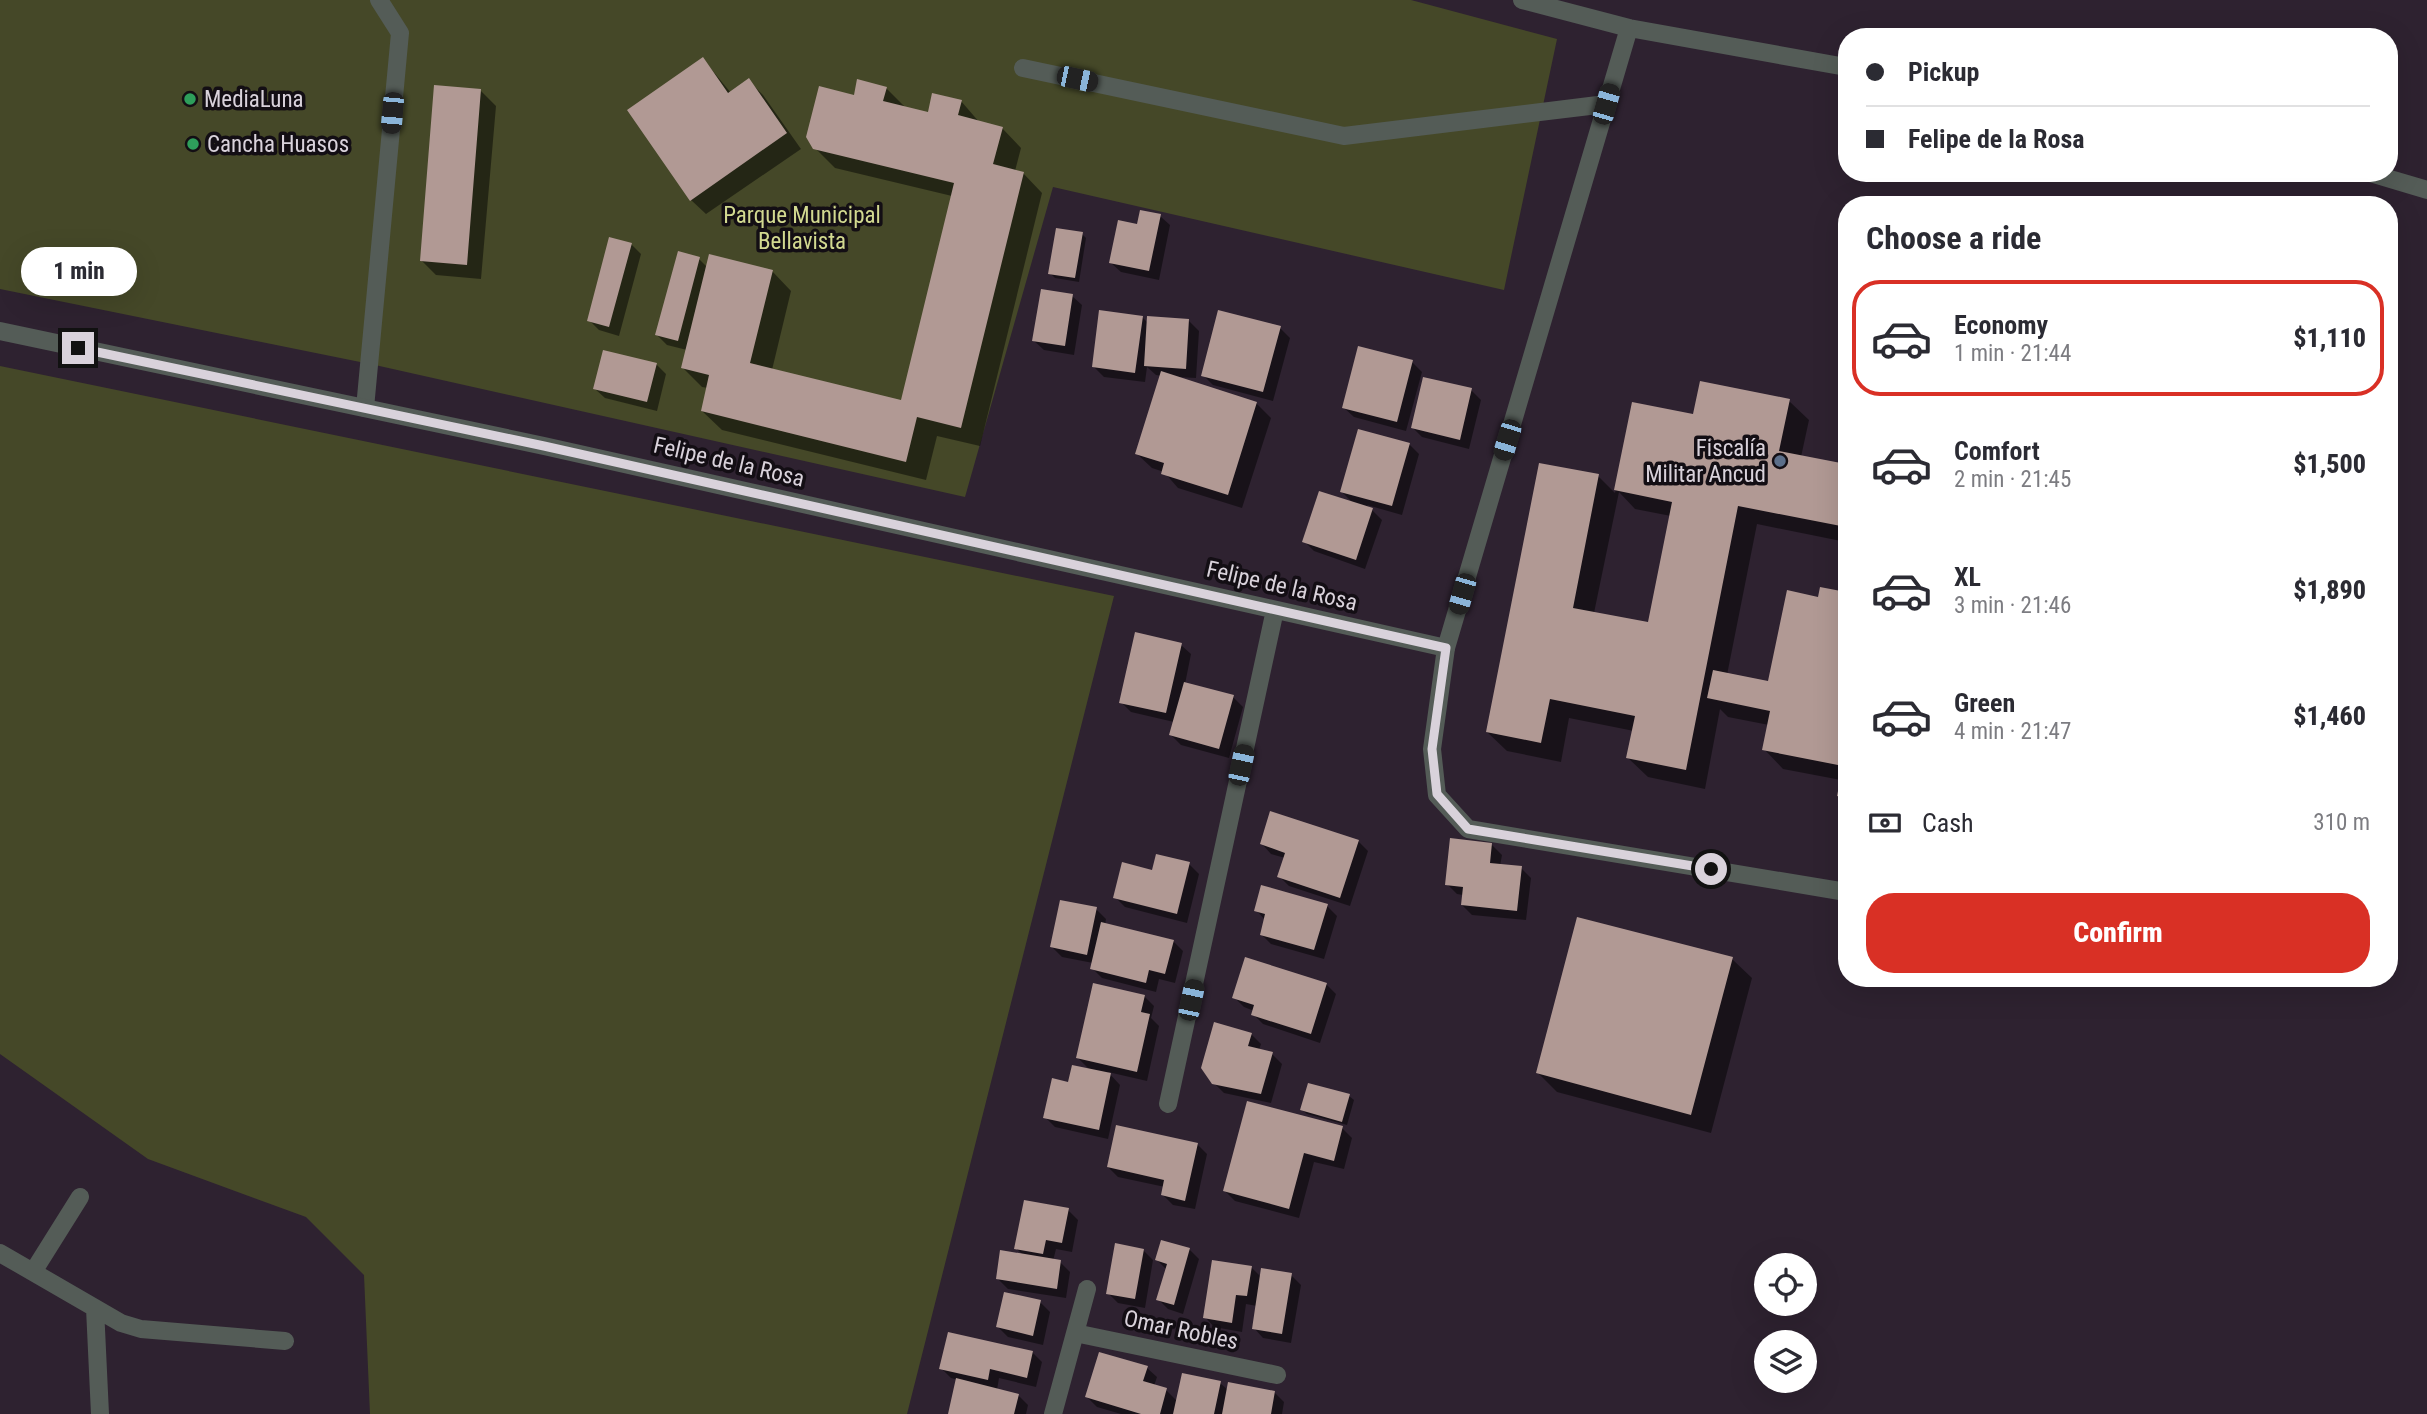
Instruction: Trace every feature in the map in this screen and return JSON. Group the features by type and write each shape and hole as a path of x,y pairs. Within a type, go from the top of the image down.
{"street":[{"path":"365,408 400,33 379,0"},
{"path":"1522,0 1629,28 1838,66"},
{"path":"1629,28 1446,648 1432,749 1437,794 1468,829 1838,891"},
{"path":"1023,68 1344,136 1606,104"},
{"path":"2398,181 2427,190"},
{"name":"Felipe de la Rosa","path":"0,331 365,408 1446,648"},
{"path":"1168,1104 1275,610"},
{"path":"33,1272 80,1197"},
{"path":"0,1253 96,1308 141,1329 285,1341"},
{"path":"1053,1414 1087,1289"},
{"path":"96,1308 100,1414"},
{"name":"Omar Robles","path":"1075,1333 1277,1375"}],"green space":[{"name":"Parque Municipal Bellavista","path":"0,0 1411,0 1557,39 1504,290 1053,187 965,497 375,365 0,289"},
{"path":"0,366 1114,596 907,1414 370,1414 364,1275 306,1217 148,1159 0,1054"}],"building":[{"path":"703,57 728,93 749,78 787,133 690,201 627,110"},
{"path":"857,79 887,87 883,101 928,112 932,93 962,100 958,115 1003,127 993,164 1024,172 961,428 917,417 906,462 701,411 709,375 681,368 709,254 773,270 750,363 901,400 954,183 813,149 806,137 819,86 854,95"},
{"path":"434,85 481,89 467,265 420,261"},
{"path":"1140,210 1161,214 1149,271 1109,263 1118,220 1137,224"},
{"path":"1056,228 1083,232 1075,278 1048,274"},
{"path":"609,237 632,243 609,327 587,321"},
{"path":"678,251 700,257 678,341 655,335"},
{"path":"1041,289 1073,294 1065,346 1032,341"},
{"path":"1099,310 1143,316 1135,373 1092,367"},
{"path":"1218,310 1281,326 1263,392 1201,376"},
{"path":"1147,316 1189,319 1186,369 1144,366"},
{"path":"1358,346 1413,360 1397,422 1342,408"},
{"path":"603,350 657,363 647,402 593,389"},
{"path":"1161,371 1257,402 1228,495 1161,474 1164,463 1135,454"},
{"path":"1423,377 1472,388 1460,440 1411,428"},
{"path":"1700,381 1790,399 1779,451 1838,462 1838,525 1738,506 1686,770 1626,758 1635,716 1550,699 1541,743 1486,732 1539,463 1599,474 1573,608 1648,622 1672,502 1614,490 1632,402 1693,414"},
{"path":"1358,429 1410,443 1392,506 1340,492"},
{"path":"1319,491 1373,508 1356,560 1302,542"},
{"path":"1820,587 1838,590 1838,765 1762,750 1770,711 1707,698 1713,670 1768,681 1787,590 1818,597"},
{"path":"1135,632 1182,643 1166,713 1119,703"},
{"path":"1184,682 1234,695 1219,749 1169,735"},
{"path":"1270,811 1359,840 1340,898 1277,877 1285,853 1260,844"},
{"path":"1450,838 1492,843 1490,863 1522,866 1517,911 1461,905 1463,887 1445,885"},
{"path":"1156,854 1190,862 1177,914 1113,898 1122,862 1152,870"},
{"path":"1261,885 1328,904 1314,950 1260,935 1265,914 1254,911"},
{"path":"1060,900 1097,907 1087,955 1050,947"},
{"path":"1577,917 1733,957 1691,1115 1536,1073"},
{"path":"1101,922 1174,940 1165,974 1149,970 1146,983 1090,969"},
{"path":"1245,957 1327,983 1311,1034 1251,1015 1254,1005 1232,998"},
{"path":"1093,983 1145,995 1141,1012 1150,1014 1137,1072 1076,1058"},
{"path":"1214,1022 1252,1033 1248,1046 1273,1052 1261,1094 1212,1084 1201,1068"},
{"path":"1072,1065 1111,1073 1099,1130 1043,1118 1052,1078 1068,1082"},
{"path":"1308,1083 1350,1094 1342,1122 1300,1110"},
{"path":"1247,1101 1343,1126 1334,1161 1304,1153 1289,1209 1223,1191"},
{"path":"1116,1125 1198,1143 1185,1201 1161,1195 1164,1180 1107,1167"},
{"path":"1024,1200 1069,1208 1062,1243 1046,1240 1043,1254 1014,1249"},
{"path":"1161,1240 1190,1248 1174,1305 1156,1300 1167,1264 1155,1260"},
{"path":"1115,1243 1144,1249 1135,1299 1106,1294"},
{"path":"1000,1250 1061,1260 1057,1289 996,1279"},
{"path":"1212,1260 1252,1266 1247,1296 1236,1295 1232,1323 1203,1318"},
{"path":"1261,1268 1292,1273 1282,1334 1252,1329"},
{"path":"1004,1292 1041,1300 1033,1336 996,1327"},
{"path":"948,1332 1033,1351 1027,1378 990,1369 988,1380 939,1369"},
{"path":"1099,1352 1148,1366 1143,1381 1167,1388 1160,1414 1141,1414 1085,1397"},
{"path":"1182,1373 1221,1381 1214,1414 1173,1414"},
{"path":"956,1378 1019,1394 1014,1414 948,1414"},
{"path":"1228,1382 1275,1391 1271,1414 1222,1414"}],"place":[{"name":"MediaLuna","path":"190,99"},
{"name":"Cancha Huasos","path":"193,144"},
{"name":"Fiscalía Militar Ancud","path":"1780,461"}],"route":[{"path":"78,348 544,446 1446,648 1432,749 1437,794 1468,829 1711,869"}]}
